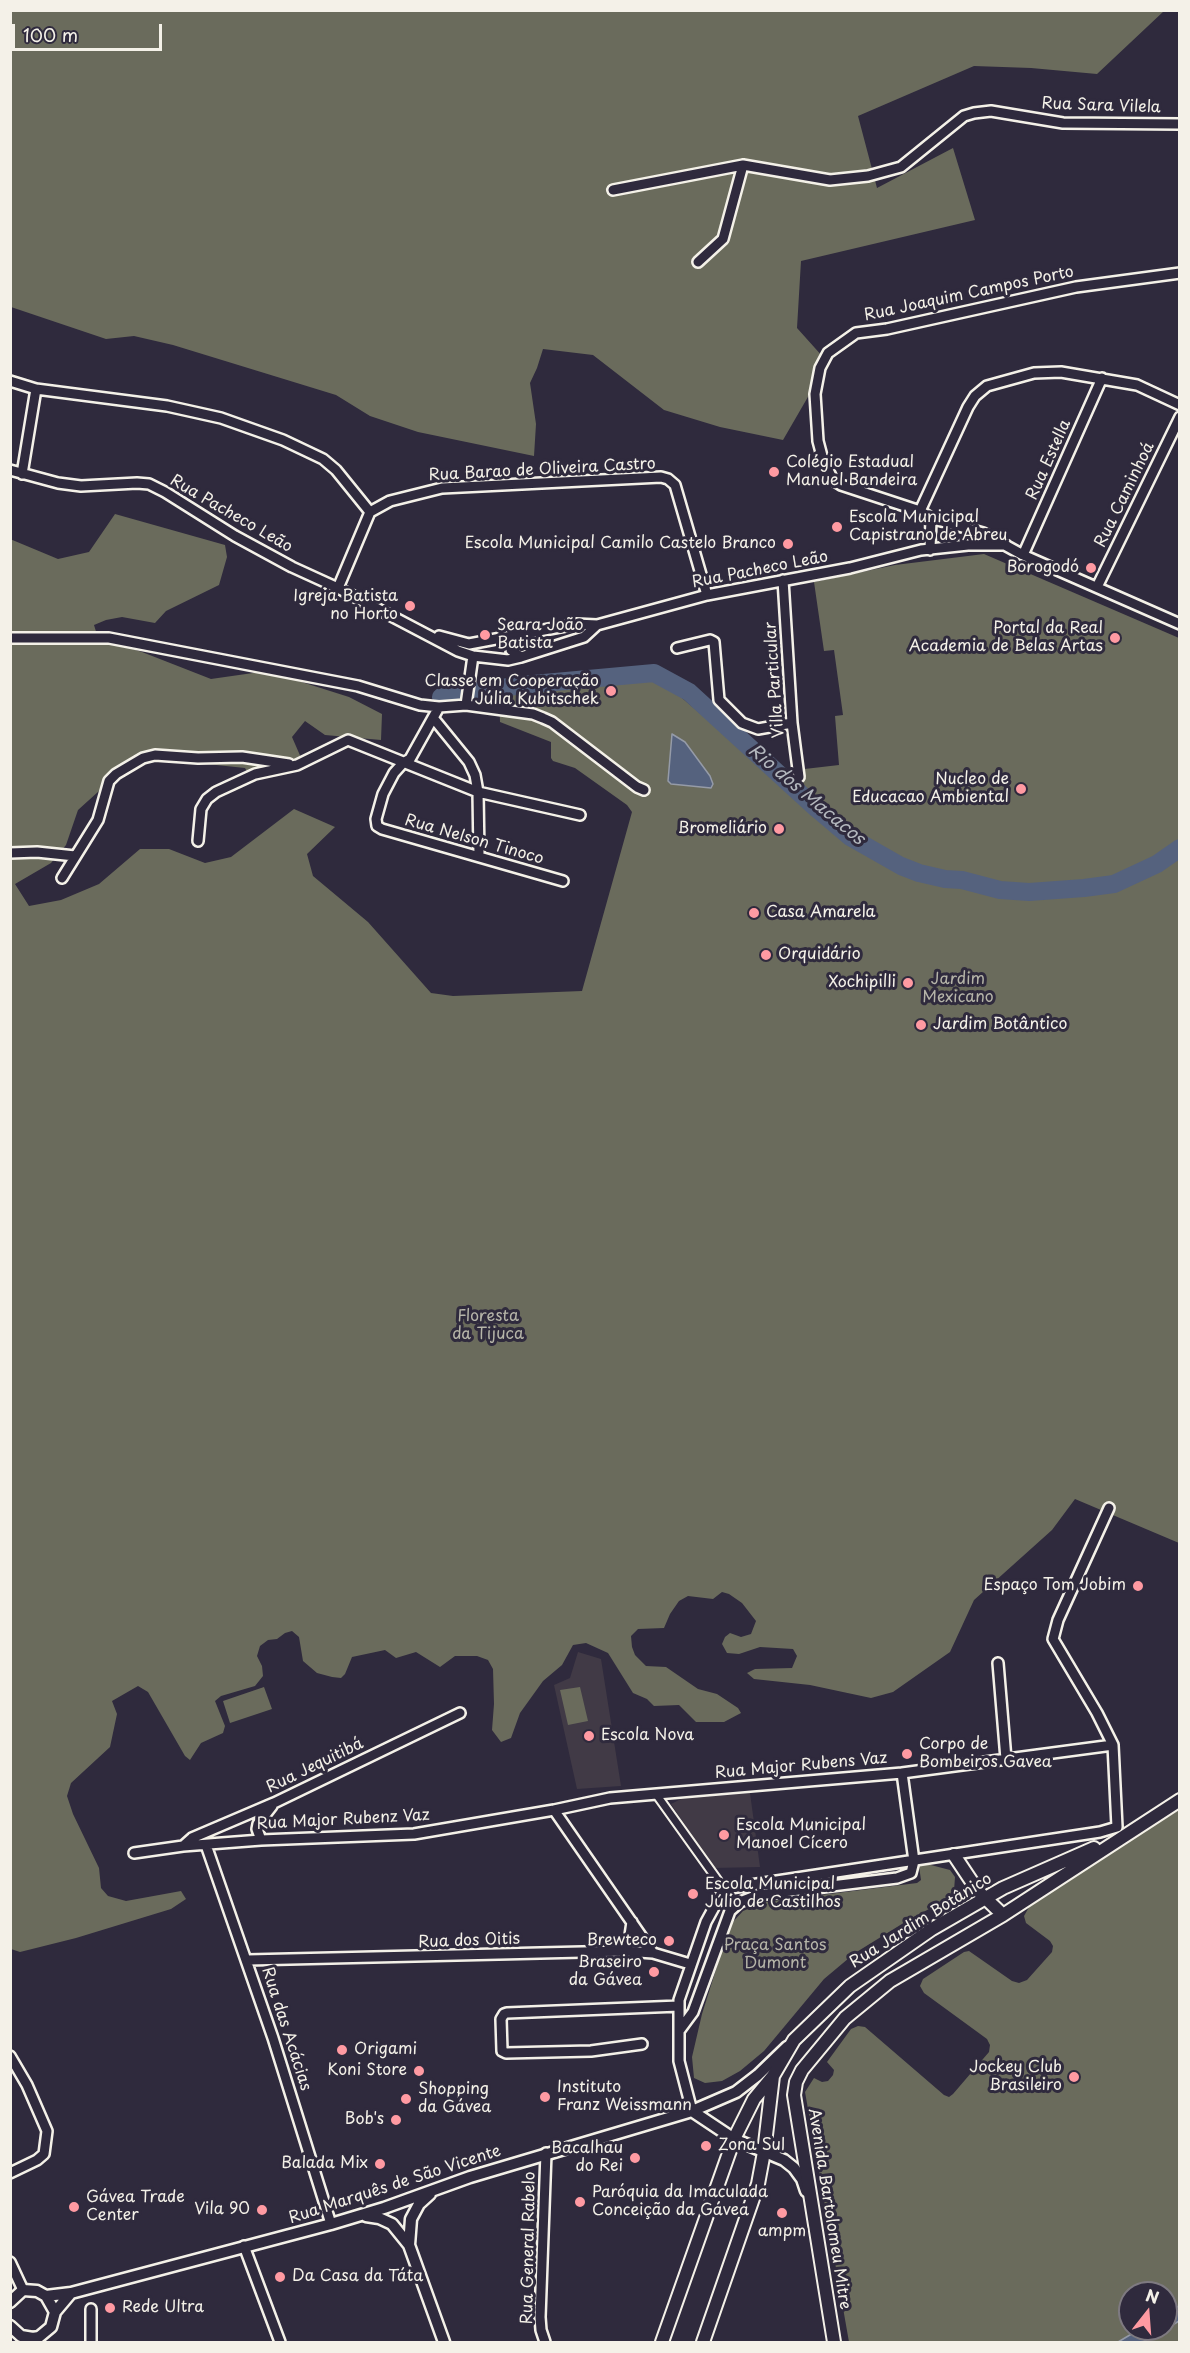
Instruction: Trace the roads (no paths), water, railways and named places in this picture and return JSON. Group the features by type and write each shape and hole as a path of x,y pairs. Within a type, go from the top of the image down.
{"main road":[{"name":"Rua Jardim Botânico","path":"773,2076 794,2040 850,1986 891,1956 1003,1888 1179,1800"},
{"name":"Rua Jardim Botânico","path":"796,2082 802,2070 845,2018 864,2002 890,1982 1003,1915 1118,1832"},
{"path":"954,1855 985,1898 1003,1915"},
{"path":"662,2343 734,2139 754,2099 773,2076"},
{"path":"703,2343 750,2209 764,2152 773,2076"},
{"name":"Avenida Bartolomeu Mitre","path":"796,2082 794,2095 834,2343"}],"street":[{"name":"Rua Sara Vilela","path":"613,190 743,165 830,180 868,176 901,167 964,116 991,111 1063,123 1179,124"},
{"path":"698,262 723,239 743,165"},
{"name":"Rua Joaquim Campos Porto","path":"931,518 920,511 841,485 833,480 818,441 815,394 820,368 828,353 856,333 887,329 1076,287 1179,273"},
{"path":"920,511 969,407 975,396 987,386 1034,373 1061,372 1137,385 1179,405"},
{"name":"Rua Estella","path":"1023,555 1102,378"},
{"path":"10,381 36,389 167,406 221,418 283,440 323,459 336,470 370,512 338,588"},
{"path":"22,474 36,389"},
{"name":"Rua Caminhoá","path":"1097,587 1179,417"},
{"name":"Rua Pacheco Leão","path":"10,470 58,483 81,486 149,484 235,536 458,651 476,656 508,660 521,657 584,637 597,625"},
{"name":"Rua Barao de Oliveira Castro","path":"370,512 390,501 442,488 668,478 675,485 707,595"},
{"path":"930,550 931,518 983,533 1009,545 1023,555 1177,623 1179,612"},
{"name":"Rua Pacheco Leão","path":"391,616 448,640 469,644 487,642 576,624 597,625 707,595 850,568 921,550 968,545 1009,545"},
{"name":"Villa Particular","path":"783,580 792,723 799,777"},
{"path":"513,636 511,650 521,657"},
{"path":"10,638 110,638 358,686 420,705 440,707 466,705 532,714 552,722 644,790"},
{"path":"677,648 710,640 714,642 719,700 742,723 758,729 792,723"},
{"path":"466,705 476,656 487,642"},
{"path":"403,763 410,759 440,707"},
{"path":"434,719 469,762 475,775 478,792 479,856"},
{"path":"198,841 201,809 207,799 216,792 255,774 297,765 348,740 478,792 580,815"},
{"path":"62,878 98,820 109,781 116,774 143,758 154,755 198,758 242,757 297,765"},
{"name":"Rua Nelson Tinoco","path":"403,763 394,773 383,794 376,819 377,826 563,881"},
{"path":"10,853 37,852 75,856"},
{"path":"724,1889 1100,1832 1118,1832 1113,1745 1097,1713 1053,1640 1058,1620 1109,1508"},
{"path":"998,1663 1006,1759"},
{"name":"Rua Jequitibá","path":"183,1846 192,1838 274,1803 460,1713"},
{"name":"Rua Major Rubens Vaz","path":"554,1810 610,1798 902,1773 1113,1745"},
{"path":"679,2031 693,2012 730,1911 740,1902 758,1895 897,1878 910,1873 914,1861 902,1773"},
{"path":"656,1794 724,1889"},
{"path":"261,1840 257,1829 258,1824 274,1803"},
{"path":"554,1810 653,1953"},
{"name":"Rua Major Rubenz Vaz","path":"134,1853 183,1846 261,1840 414,1834 554,1810"},
{"name":"Rua das Acácias","path":"206,1845 248,1960 331,2224"},
{"path":"724,1889 706,1922 690,1964 679,2006 679,2061 692,2110 734,2139 784,2160 802,2179 811,2204"},
{"path":"624,1951 629,1942 632,1922"},
{"name":"Rua dos Oitis","path":"248,1960 624,1951 653,1953 690,1964"},
{"path":"642,2044 591,2051 506,2053 502,2051 501,2019 507,2013 679,2006"},
{"path":"692,2110 736,2092 758,2075 794,2040"},
{"path":"10,2056 27,2085 47,2131 44,2154 37,2160 10,2173"},
{"name":"Rua Marquês de São Vicente","path":"23,2290 37,2291 46,2296 71,2294 331,2224 546,2153 692,2110"},
{"name":"Rua General Rabelo","path":"545,2343 540,2317 546,2153"},
{"path":"408,2245 409,2227 415,2211 424,2198 438,2189"},
{"path":"354,2217 379,2217 397,2228 408,2245 444,2343"},
{"path":"244,2246 280,2343"},
{"path":"10,2262 23,2290 11,2301"},
{"path":"10,2326 21,2336 40,2340 51,2327 55,2312 71,2294"},
{"path":"46,2296 55,2312"},
{"path":"91,2309 91,2343"}],"water":[{"path":"672,734 685,742 710,776 713,784 711,788 671,784 668,781"},
{"path":"1120,2341 1145,2341 1143,2342 1118,2342"}],"waterway":[{"name":"Rio dos Macacos","path":"441,697 522,685 654,673 689,692 850,837 901,866 945,879 962,880 1000,890 1029,892 1084,888 1114,884 1157,864 1180,848"}],"place":[{"name":"Colégio Estadual Manuel Bandeira","path":"774,472"},
{"name":"Escola Municipal Capistrano de Abreu","path":"837,527"},
{"name":"Escola Municipal Camilo Castelo Branco","path":"788,544"},
{"name":"Borogodó","path":"1091,568"},
{"name":"Igreja Batista no Horto","path":"410,606"},
{"name":"Seara João Batista","path":"485,635"},
{"name":"Portal da Real Academia de Belas Artas","path":"1115,638"},
{"name":"Classe em Cooperação Júlia Kubitschek","path":"611,691"},
{"name":"Nucleo de Educacao Ambiental","path":"1021,789"},
{"name":"Bromeliário","path":"779,829"},
{"name":"Casa Amarela","path":"754,913"},
{"name":"Orquidário","path":"766,955"},
{"name":"Xochipilli","path":"908,983"},
{"name":"Jardim Botântico","path":"921,1025"},
{"name":"Espaço Tom Jobim","path":"1138,1586"},
{"name":"Escola Nova","path":"589,1736"},
{"name":"Corpo de Bombeiros Gavea","path":"907,1754"},
{"name":"Escola Municipal Manoel Cícero","path":"724,1835"},
{"name":"Escola Municipal Júlio de Castilhos","path":"693,1894"},
{"name":"Brewteco","path":"669,1941"},
{"name":"Braseiro da Gávea","path":"654,1972"},
{"name":"Origami","path":"342,2050"},
{"name":"Koni Store","path":"419,2071"},
{"name":"Jockey Club Brasileiro","path":"1074,2077"},
{"name":"Instituto Franz Weissmann","path":"545,2097"},
{"name":"Shopping da Gávea","path":"406,2099"},
{"name":"Bob's","path":"396,2120"},
{"name":"Zona Sul","path":"706,2146"},
{"name":"Bacalhau do Rei","path":"635,2158"},
{"name":"Balada Mix","path":"380,2164"},
{"name":"Paróquia da Imaculada Conceição da Gávea","path":"580,2202"},
{"name":"Gávea Trade Center","path":"74,2207"},
{"name":"Vila 90","path":"262,2210"},
{"name":"ampm","path":"782,2213"},
{"name":"Da Casa da Táta","path":"280,2277"},
{"name":"Rede Ultra","path":"110,2308"}],"park label":[{"name":"Jardim Mexicano","path":"958,989"},
{"name":"Floresta da Tijuca","path":"488,1326"},
{"name":"Praça Santos Dumont","path":"775,1955"}]}
